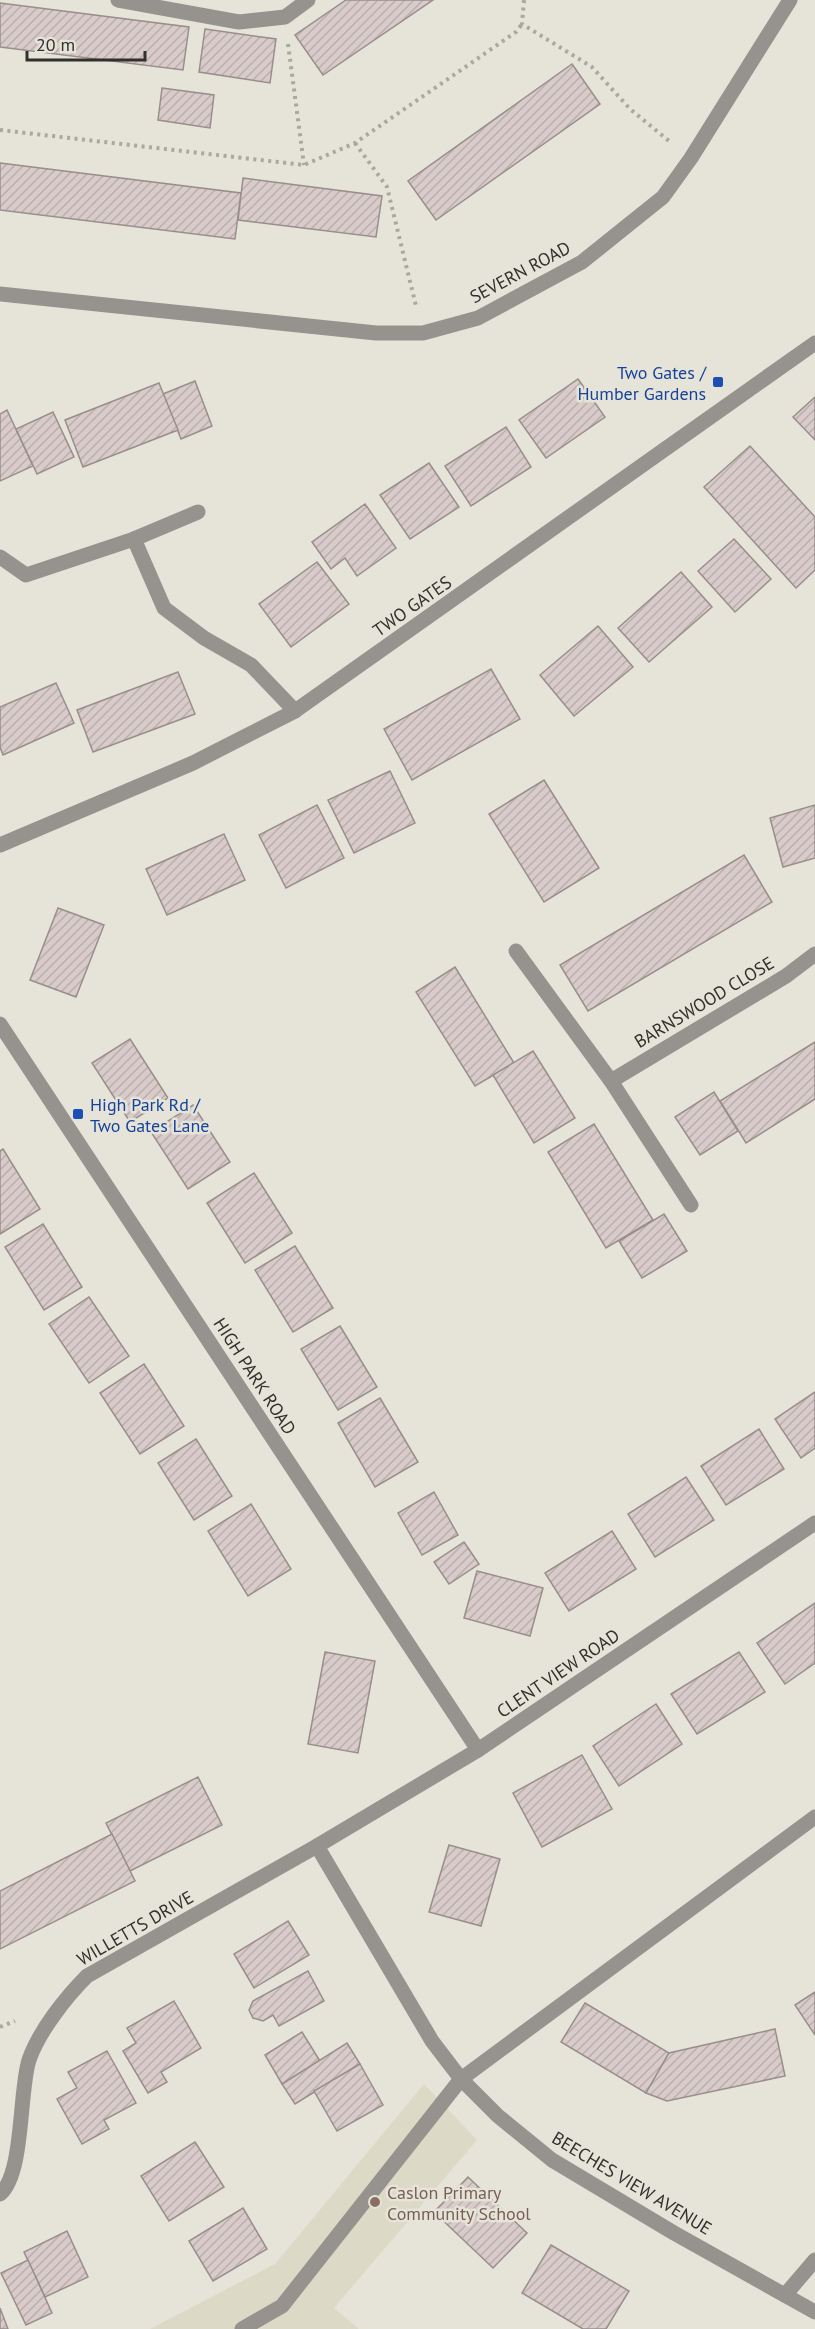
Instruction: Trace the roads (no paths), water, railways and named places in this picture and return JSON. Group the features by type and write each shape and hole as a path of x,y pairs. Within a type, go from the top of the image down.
{"street":[{"path":"118,0 239,22 285,17 308,0"},
{"name":"SEVERN ROAD","path":"0,294 376,333 423,333 478,318 582,262 663,197 691,158 790,0"},
{"name":"TWO GATES","path":"0,845 194,763 296,711 815,343"},
{"path":"0,557 26,575 134,539 198,512"},
{"path":"134,539 164,608 204,638 251,665 296,711"},
{"path":"516,951 611,1081 691,1204"},
{"name":"BARNSWOOD CLOSE","path":"611,1081 786,976 815,954"},
{"name":"HIGH PARK ROAD","path":"0,1024 478,1750"},
{"name":"CLENT VIEW ROAD","path":"317,1846 478,1750 815,1523"},
{"path":"242,2329 282,2306 460,2079 815,1817"},
{"name":"BEECHES VIEW AVENUE","path":"317,1846 432,2042 460,2079 498,2116 552,2160 674,2234 815,2312"},
{"name":"WILLETTS DRIVE","path":"0,2194 7,2188 15,2155 29,2059 63,2000 87,1976 317,1846"},
{"path":"786,2295 815,2260"}],"place":[{"name":"Two Gates / Humber Gardens","path":"718,382"},
{"name":"High Park Rd / Two Gates Lane","path":"78,1114"},
{"name":"Caslon Primary Community School","path":"375,2202"}]}
